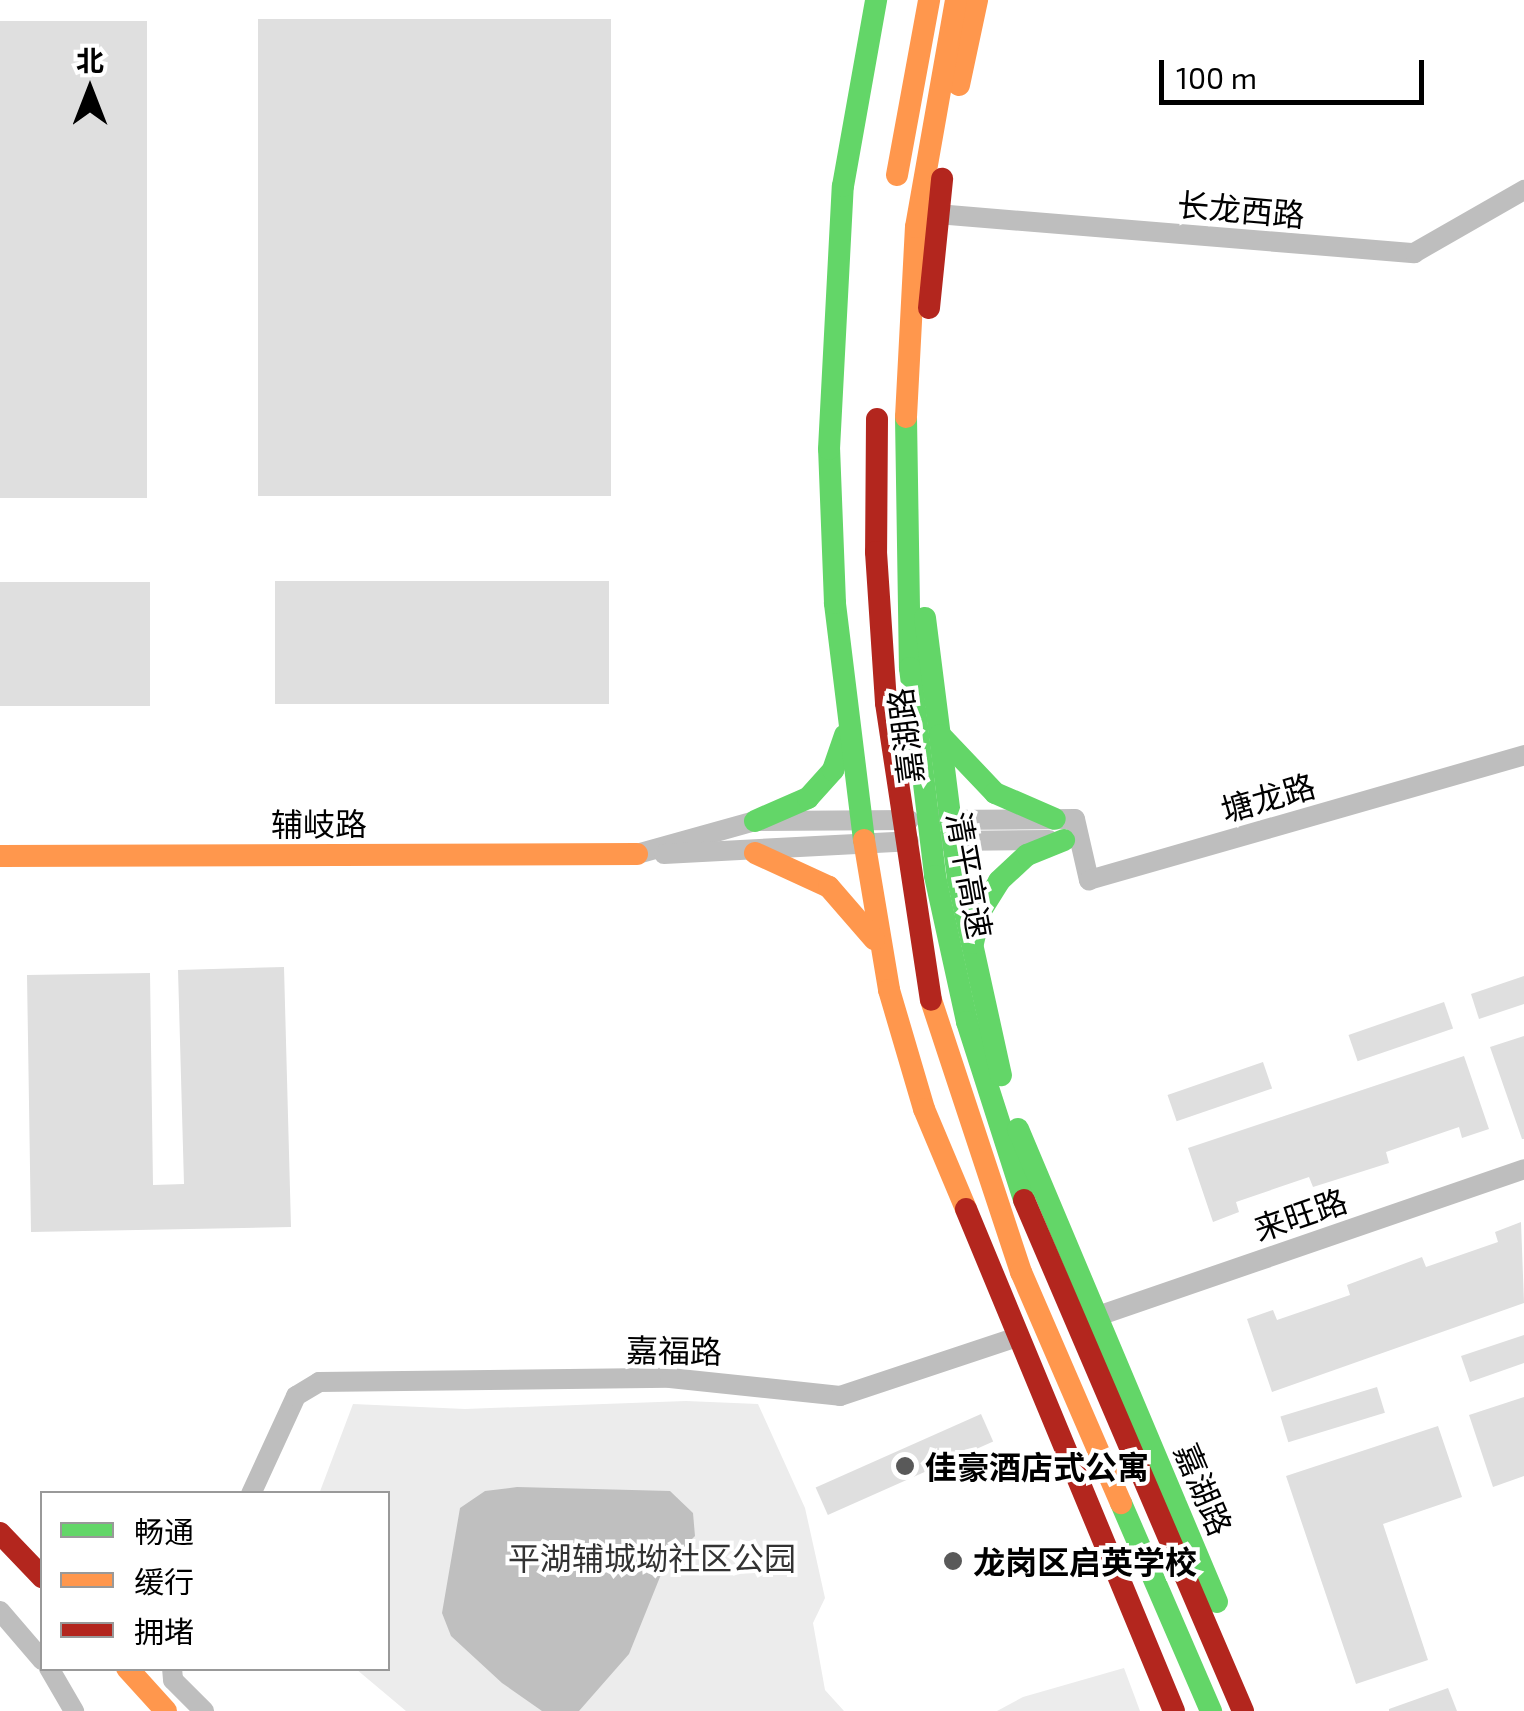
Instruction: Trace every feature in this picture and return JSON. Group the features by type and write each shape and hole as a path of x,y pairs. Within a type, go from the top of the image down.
{"main road":[{"name":"嘉湖路","path":"876,0 843,186 830,392 832,550 847,717 882,954 924,1109 1174,1711"},
{"path":"892,215 928,0"},
{"name":"清平高速","path":"956,0 916,228 902,482 910,668 935,876 967,1022 1016,1181 1243,1711"},
{"name":"嘉湖路","path":"977,0 937,214 920,470 934,722 950,830 972,950 1027,1157 1263,1711"},
{"name":"清平高速","path":"879,397 876,552 886,702 908,878 935,1019 957,1100 1021,1272 1212,1711"},
{"path":"755,821 792,810 820,786 840,754 847,717"},
{"path":"934,722 953,756 978,781 1067,830 1027,855 999,881 980,912 972,950"},
{"path":"755,853 829,886 858,915 882,954"},
{"name":"辅岐路","path":"0,856 637,854"},
{"path":"0,1533 40,1574"},
{"path":"130,1671 166,1711"}],"street":[{"name":"长龙西路","path":"937,214 1414,253 1524,190"},
{"name":"塘龙路","path":"1067,830 1088,880 1524,754"},
{"path":"637,854 755,821 862,831 1067,830"},
{"path":"637,854 755,853 862,831"},
{"name":"来旺路","path":"1095,1317 1524,1169"},
{"name":"嘉福路","path":"252,1491 296,1396 319,1382 670,1378 840,1396 1017,1337"},
{"path":"0,1611 40,1658"},
{"path":"50,1671 74,1711"},
{"path":"172,1671 173,1680 204,1711"}],"green space":[{"name":"平湖辅城坳社区公园","path":"686,1401 758,1404 805,1508 825,1598 813,1623 825,1690 844,1711 406,1711 358,1671 390,1671 390,1491 320,1491 353,1404 465,1409"},
{"path":"1124,1668 1140,1711 997,1711 1023,1697"}],"shaded area":[{"path":"517,1487 670,1491 693,1513 695,1536 664,1567 629,1654 579,1711 542,1711 502,1683 451,1636 442,1613 460,1508 485,1491"}],"building":[{"path":"258,19 611,19 611,496 258,496"},
{"path":"0,21 147,21 147,498 0,498"},
{"path":"275,581 609,581 609,704 275,704"},
{"path":"0,582 150,582 150,706 0,706"},
{"path":"284,967 291,1227 31,1232 27,975 150,973 153,1185 184,1184 178,970"},
{"path":"1524,976 1524,1004 1479,1019 1471,994"},
{"path":"1444,1002 1453,1028 1358,1061 1349,1035"},
{"path":"1524,1036 1524,1139 1522,1139 1490,1047"},
{"path":"1464,1056 1489,1129 1462,1138 1459,1127 1386,1152 1389,1163 1313,1187 1309,1177 1236,1202 1239,1212 1213,1222 1188,1148"},
{"path":"1263,1062 1272,1088 1177,1121 1168,1095"},
{"path":"1521,1222 1524,1303 1272,1392 1247,1319 1273,1310 1277,1320 1350,1295 1347,1285 1422,1257 1426,1267 1498,1242 1495,1232"},
{"path":"1524,1335 1524,1363 1470,1382 1461,1356"},
{"path":"1377,1387 1385,1413 1288,1442 1280,1417"},
{"path":"1524,1397 1524,1476 1493,1487 1469,1415"},
{"name":"佳豪酒店式公寓","path":"981,1414 993,1441 828,1515 816,1488"},
{"path":"1438,1426 1462,1497 1383,1524 1428,1660 1356,1684 1286,1476"},
{"path":"1448,1688 1457,1711 1389,1711 1389,1709"}],"traffic: fast":[{"path":"864,840 835,603 829,449 843,186 876,0"},
{"path":"906,417 910,668 935,876 967,1022 1024,1200"},
{"path":"925,618 958,880 1001,1075"},
{"path":"755,821 808,798 833,770 845,735"},
{"path":"940,735 995,793 1055,819"},
{"path":"973,943 980,912 999,881 1027,855 1064,840"},
{"path":"1018,1129 1217,1602"},
{"path":"1121,1503 1211,1711"}],"traffic: slow":[{"path":"897,175 929,0"},
{"path":"906,417 916,227 956,0"},
{"path":"959,85 977,0"},
{"path":"864,840 889,990 924,1109 966,1209"},
{"path":"755,853 829,887 874,939"},
{"path":"0,856 637,854"},
{"path":"931,1000 1021,1272 1121,1503"},
{"path":"130,1671 166,1711"}],"traffic: jam":[{"path":"929,308 942,179"},
{"path":"877,419 876,552 886,703 931,1000"},
{"path":"1024,1200 1243,1711"},
{"path":"966,1209 1174,1711"},
{"path":"0,1533 40,1575"}],"place":[{"name":"佳豪酒店式公寓","path":"905,1466"},
{"name":"龙岗区启英学校","path":"953,1561"}]}
